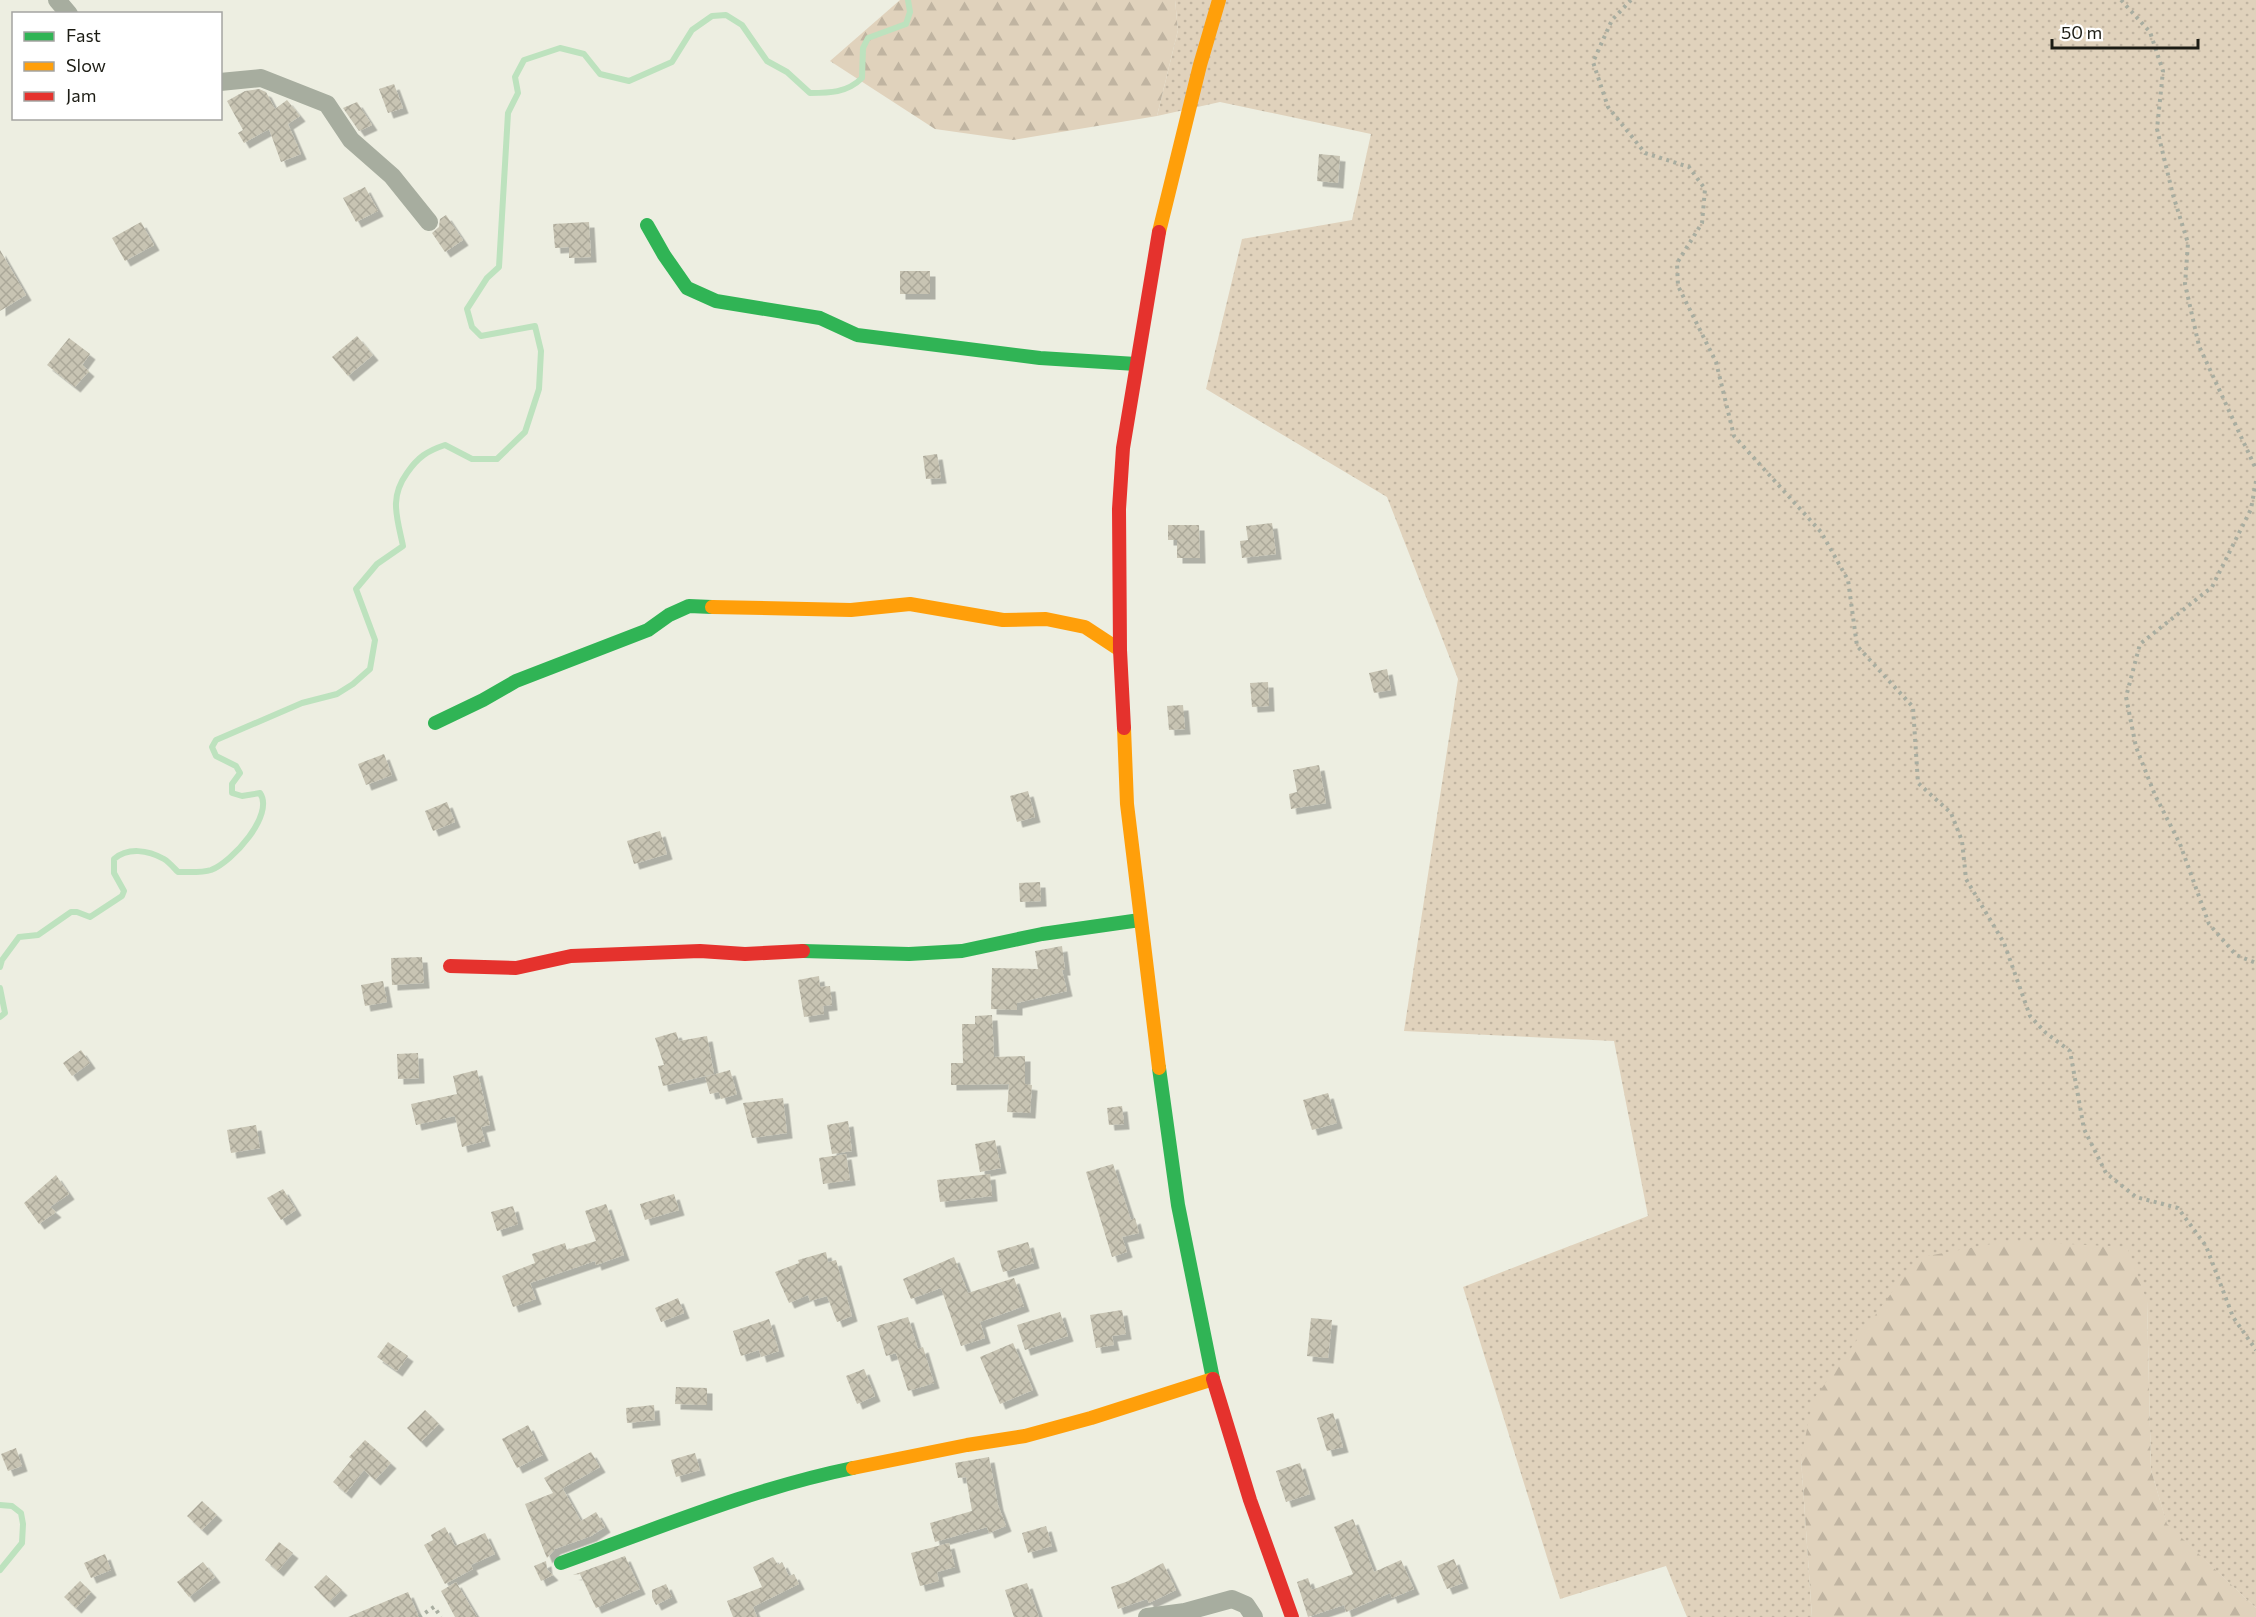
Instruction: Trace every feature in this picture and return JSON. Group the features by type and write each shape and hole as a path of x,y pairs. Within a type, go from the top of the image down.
{"street":[{"path":"57,0 67,12"},
{"path":"1219,0 1200,65 1160,224 1123,448 1119,508 1120,650 1128,804 1140,920 1178,1205 1213,1379 1250,1500 1292,1617"},
{"path":"222,82 261,78 327,104 351,140 392,176 429,222"},
{"path":"647,225 687,288 716,301 820,318 857,335 1040,358 1136,364"},
{"path":"435,723 516,681 648,630 669,615 689,606 851,610 910,604 1003,620 1046,619 1085,627 1120,650"},
{"path":"450,966 516,968 571,956 689,952 745,954 805,951 909,954 962,951 1042,934 1140,920"},
{"path":"561,1563 703,1512 818,1475 967,1444 1025,1436 1091,1418 1213,1379"},
{"path":"1147,1617 1185,1612 1232,1599 1245,1605 1254,1617"}],"path":[{"path":"1631,0 1612,20 1593,62 1608,107 1645,153 1689,167 1705,189 1702,223 1677,263 1678,286 1716,362 1734,436 1821,532 1848,580 1857,646 1913,707 1918,783 1951,813 1962,841 1966,879 2004,944 2030,1016 2046,1034 2070,1051 2084,1129 2106,1173 2136,1197 2178,1208 2206,1246 2232,1317 2256,1350"},
{"path":"2121,0 2150,32 2163,70 2157,129 2173,195 2188,243 2185,284 2199,346 2256,469"},
{"path":"2256,481 2251,509 2212,587 2140,644 2126,697 2136,747 2155,795 2180,844 2209,924 2235,955 2256,963"},
{"path":"419,1617 434,1607 441,1617"}],"green space":[{"path":"900,0 1175,0 1178,30 1157,116 1013,140 935,129 830,61"},
{"path":"1175,0 2256,0 2256,1608 2167,1525 2151,1470 2147,1301 1801,1458 1812,1617 1687,1617 1666,1566 1560,1599 1463,1287 1648,1216 1614,1041 1404,1031 1458,679 1387,497 1206,389 1242,239 1352,220 1371,134 1220,102 1157,116 1178,30"},
{"path":"2007,1241 2127,1247 2147,1301 2151,1470 2167,1524 2256,1608 2256,1617 1812,1617 1801,1458 1813,1400 1917,1258"}],"building":[{"path":"394,84 403,108 388,113 379,89"},
{"path":"259,89 266,92 275,109 287,100 300,116 288,124 301,154 281,162 269,129 244,143 238,133 243,130 227,101 245,91"},
{"path":"357,102 372,125 359,131 343,108"},
{"path":"1319,154 1340,156 1338,183 1317,181"},
{"path":"365,187 378,211 356,222 343,198"},
{"path":"446,215 463,240 445,252 432,233 439,227 440,219"},
{"path":"141,222 154,245 125,261 112,238"},
{"path":"589,222 591,257 569,258 569,247 555,248 553,224"},
{"path":"0,250 26,295 0,311"},
{"path":"900,271 930,271 930,294 900,294"},
{"path":"357,336 373,355 348,376 332,357"},
{"path":"69,338 90,354 82,365 89,371 75,387 47,365"},
{"path":"937,454 941,478 926,479 923,456"},
{"path":"1272,523 1276,554 1242,558 1240,541 1248,540 1246,526"},
{"path":"1168,525 1199,525 1200,558 1177,558 1177,540 1168,540"},
{"path":"1387,669 1391,690 1374,693 1369,673"},
{"path":"1268,682 1269,706 1252,707 1250,683"},
{"path":"1183,705 1185,729 1169,730 1167,706"},
{"path":"384,754 392,775 366,785 358,764"},
{"path":"1319,765 1326,803 1291,809 1289,794 1297,792 1293,770"},
{"path":"1028,791 1035,817 1017,822 1010,796"},
{"path":"447,802 455,822 433,831 425,811"},
{"path":"660,831 667,854 634,864 627,841"},
{"path":"1040,882 1041,901 1020,902 1019,883"},
{"path":"1062,946 1065,970 1062,970 1067,991 1017,1003 1017,1010 991,1009 992,968 1038,969 1035,951"},
{"path":"422,957 424,983 392,985 391,958"},
{"path":"819,976 820,987 830,986 832,1005 823,1006 824,1014 804,1017 798,980"},
{"path":"383,981 387,1002 365,1006 361,985"},
{"path":"992,1015 994,1057 1025,1056 1025,1084 1032,1085 1030,1113 1007,1112 1009,1084 951,1085 951,1063 963,1063 962,1024 975,1024 975,1016"},
{"path":"676,1032 679,1041 707,1036 714,1074 663,1086 658,1066 664,1065 655,1038"},
{"path":"81,1050 90,1063 72,1076 63,1063"},
{"path":"418,1053 419,1078 398,1079 397,1054"},
{"path":"477,1070 490,1125 481,1127 485,1141 462,1147 455,1116 416,1125 411,1104 457,1094 453,1076"},
{"path":"730,1070 737,1094 721,1099 719,1092 710,1094 705,1077"},
{"path":"1328,1093 1337,1123 1312,1130 1303,1100"},
{"path":"783,1098 787,1133 752,1138 743,1103"},
{"path":"1122,1106 1124,1124 1109,1125 1107,1108"},
{"path":"848,1121 852,1151 832,1154 827,1125"},
{"path":"256,1125 260,1148 231,1153 227,1130"},
{"path":"995,1140 1001,1168 980,1172 975,1144"},
{"path":"846,1154 850,1180 823,1184 819,1158"},
{"path":"1113,1164 1131,1220 1135,1218 1139,1233 1122,1237 1127,1252 1112,1257 1086,1172"},
{"path":"990,1174 992,1196 940,1202 937,1180"},
{"path":"56,1175 69,1194 50,1207 56,1212 39,1224 24,1203"},
{"path":"283,1189 296,1210 281,1220 267,1198"},
{"path":"674,1194 679,1210 645,1220 640,1204"},
{"path":"606,1204 624,1255 596,1265 595,1261 530,1283 536,1299 513,1307 502,1276 535,1263 532,1254 565,1243 567,1250 596,1241 585,1211"},
{"path":"513,1206 518,1224 497,1231 491,1212"},
{"path":"1028,1242 1034,1263 1003,1272 997,1251"},
{"path":"826,1252 828,1262 836,1260 852,1316 837,1322 827,1296 810,1301 808,1295 789,1303 775,1272 799,1263 798,1260"},
{"path":"954,1257 968,1293 1014,1278 1024,1306 980,1322 985,1338 961,1346 941,1288 911,1299 903,1279"},
{"path":"678,1298 684,1313 661,1322 655,1308"},
{"path":"1122,1310 1126,1334 1112,1336 1114,1345 1096,1348 1090,1315"},
{"path":"1060,1312 1068,1336 1025,1350 1017,1325"},
{"path":"908,1317 918,1349 923,1347 934,1383 908,1391 896,1353 886,1356 877,1326"},
{"path":"1311,1318 1332,1320 1328,1358 1307,1356"},
{"path":"769,1319 779,1351 761,1357 759,1350 741,1356 733,1331"},
{"path":"388,1342 408,1356 397,1371 377,1357"},
{"path":"1013,1343 1033,1390 1000,1404 980,1357"},
{"path":"864,1369 875,1396 857,1404 846,1376"},
{"path":"676,1387 707,1388 707,1405 675,1404"},
{"path":"654,1405 655,1420 627,1423 626,1408"},
{"path":"425,1410 439,1424 421,1442 407,1428"},
{"path":"1333,1413 1343,1447 1327,1451 1317,1418"},
{"path":"528,1425 543,1455 517,1468 502,1439"},
{"path":"365,1440 391,1463 375,1480 364,1470 346,1493 333,1482 352,1459 349,1457"},
{"path":"16,1448 22,1466 8,1471 1,1454"},
{"path":"591,1452 600,1467 558,1491 563,1489 581,1521 596,1512 605,1527 591,1536 555,1549 547,1558 525,1504 553,1493 544,1478"},
{"path":"695,1453 700,1470 676,1477 671,1460"},
{"path":"989,1457 998,1505 1006,1526 989,1533 987,1527 935,1542 930,1523 972,1511 966,1477 958,1478 955,1463"},
{"path":"1300,1463 1310,1494 1286,1502 1276,1471"},
{"path":"202,1501 217,1515 202,1530 187,1516"},
{"path":"1353,1519 1374,1572 1401,1560 1414,1589 1392,1598 1390,1593 1346,1612 1344,1605 1308,1617 1297,1582 1308,1578 1312,1590 1353,1574 1334,1527"},
{"path":"1046,1526 1052,1546 1028,1553 1022,1533"},
{"path":"445,1527 455,1546 485,1533 495,1554 471,1565 473,1569 445,1584 424,1545 433,1540 431,1535"},
{"path":"279,1542 293,1553 278,1571 265,1560"},
{"path":"949,1543 955,1567 937,1572 939,1581 920,1586 911,1553"},
{"path":"105,1554 111,1570 91,1578 84,1563"},
{"path":"625,1556 640,1589 596,1608 580,1574 573,1575"},
{"path":"773,1557 778,1565 782,1562 789,1576 794,1574 799,1584 753,1607 757,1617 733,1617 727,1601 762,1587 753,1567"},
{"path":"1454,1559 1463,1583 1447,1589 1437,1566"},
{"path":"546,1561 547,1569 553,1575 541,1581 534,1566"},
{"path":"203,1562 215,1577 189,1597 177,1582"},
{"path":"1163,1563 1176,1590 1149,1603 1147,1599 1118,1609 1111,1587"},
{"path":"326,1575 342,1590 329,1602 314,1587"},
{"path":"80,1581 91,1592 76,1608 64,1597"},
{"path":"456,1582 477,1617 455,1617 441,1591"},
{"path":"1027,1583 1039,1617 1014,1617 1005,1590"},
{"path":"666,1584 672,1597 656,1605 652,1597 652,1590"},
{"path":"408,1592 419,1617 348,1617"}],"waterway":[{"path":"0,967 2,960 19,937 38,935 71,912 90,917 122,896 124,891 114,873 114,859 120,855 132,851 145,852 164,859 178,872 199,872 211,870 220,865 240,848 257,825 262,813 263,802 260,793 242,796 232,793 232,784 240,773 236,766 216,756 212,747 216,740 302,703 337,694 370,669 375,640 356,589 377,564 403,546 396,508 401,482 423,455 445,445 472,459 497,459 525,432 539,389 541,351 535,326 481,336 472,327 467,309 487,278 499,267 508,113 518,93 515,77 524,60 560,48 584,54 600,74 629,81 672,62 692,30 712,16 726,15 742,25 767,61 787,72 810,93 831,92 850,87 862,78 863,48 868,38 906,24 910,12 908,0"},
{"path":"0,988 5,1013 0,1017"},
{"path":"0,1505 12,1506 21,1513 23,1524 22,1543 0,1570"}],"traffic: fast":[{"path":"647,225 687,288 716,301 820,318 857,335 1040,358 1136,364"},
{"path":"435,723 516,681 648,630 669,615 689,606 712,607"},
{"path":"803,951 909,954 962,951 1042,934 1140,920"},
{"path":"1159,1068 1178,1205 1213,1379"},
{"path":"561,1563 742,1498 779,1486 853,1468"}],"traffic: slow":[{"path":"1159,232 1200,65 1219,0"},
{"path":"712,607 851,610 910,604 1003,620 1046,619 1085,627 1120,650"},
{"path":"1124,728 1127,804 1159,1068"},
{"path":"853,1468 1025,1436 1091,1418 1213,1379"}],"traffic: jam":[{"path":"1124,728 1120,650 1119,509 1123,448 1159,232"},
{"path":"450,966 516,968 571,956 700,951 745,954 803,951"},
{"path":"1213,1379 1250,1500 1292,1617"}]}
